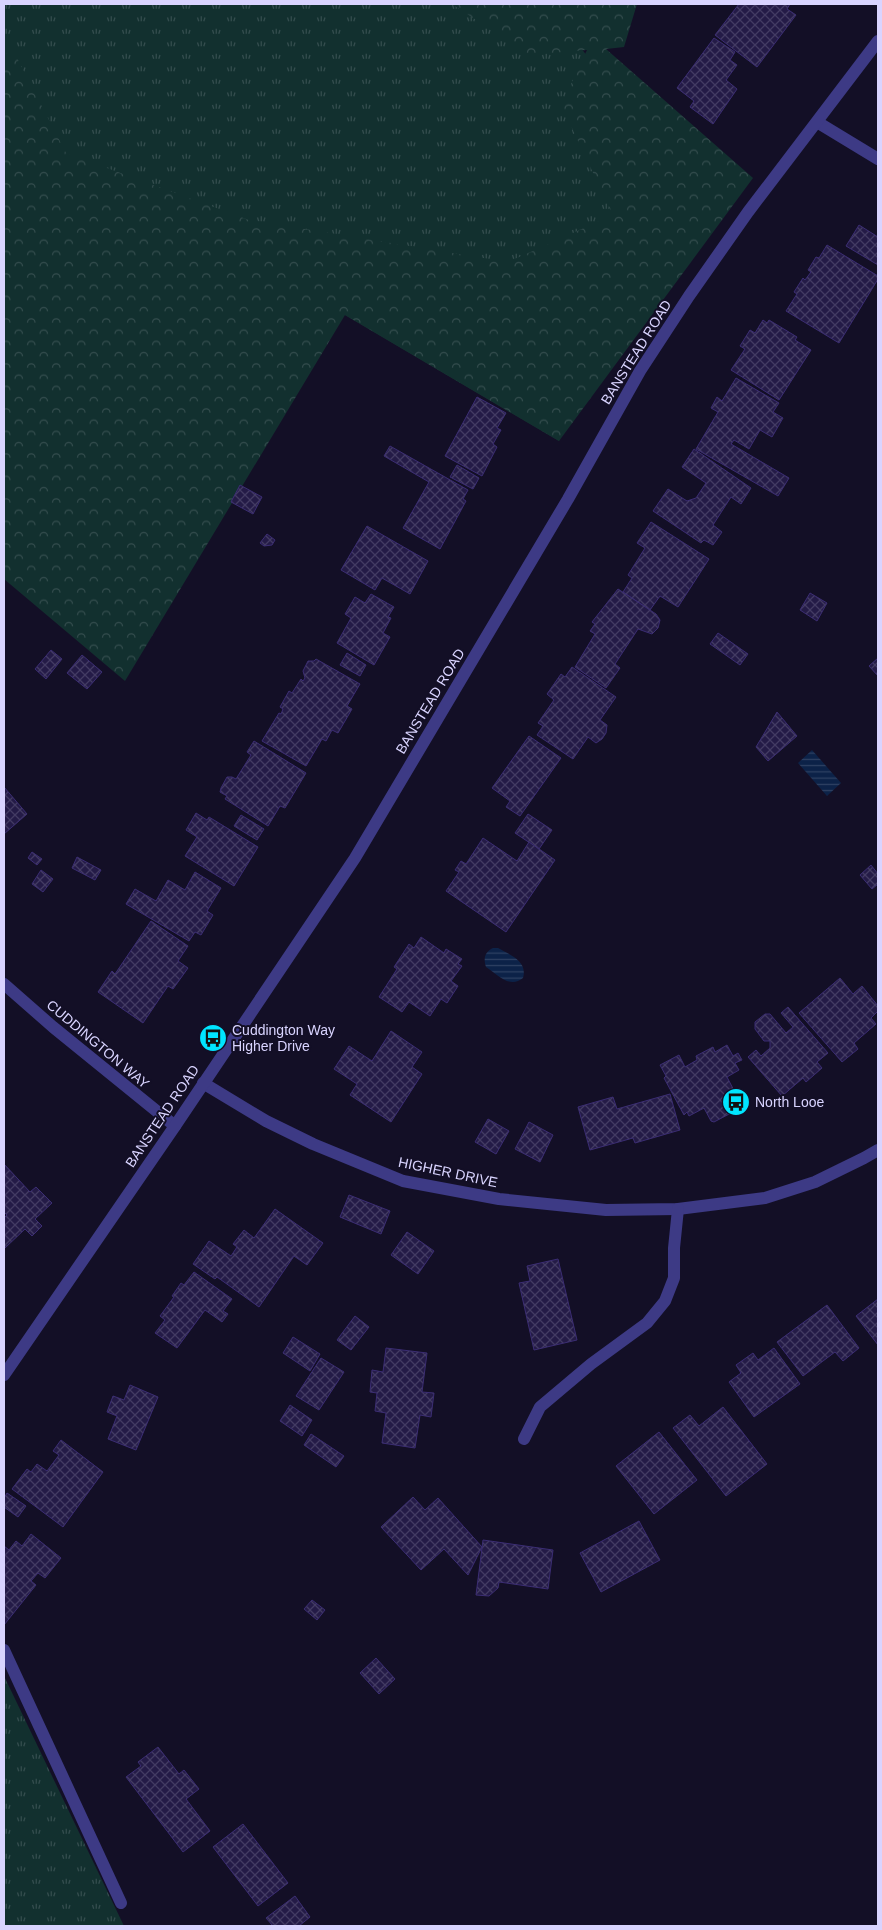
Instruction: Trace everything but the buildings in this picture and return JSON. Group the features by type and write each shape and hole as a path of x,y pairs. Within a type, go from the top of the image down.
{"street":[{"name":"BANSTEAD ROAD","path":"4,1375 175,1126 355,858 568,499 640,371 689,296 748,212 878,41"},
{"path":"817,122 878,159"},
{"name":"CUDDINGTON WAY","path":"4,984 61,1034 175,1126"},
{"name":"HIGHER DRIVE","path":"203,1083 266,1121 313,1144 403,1180 499,1199 606,1210 678,1209 764,1198 815,1182 878,1150"},
{"path":"524,1438 540,1407 591,1364 647,1323 665,1301 674,1278 674,1248 678,1209"},
{"path":"4,1650 121,1903"}],"green space":[{"path":"4,4 547,4 655,144 559,441 345,315 4,199"},
{"path":"452,4 637,4 624,47 606,49 753,178 559,441 345,315 125,681 4,579 4,53 15,54 66,153 249,220 508,262 613,215 561,105 587,50 529,55"},
{"path":"4,1676 124,1926 4,1926"}],"water":[{"path":"812,750 841,783 827,796 798,763"},
{"path":"493,948 498,948 517,959 523,967 523,978 513,982 504,980 486,967 485,956"}],"place":[{"name":"Cuddington Way Higher Drive","path":"213,1038"},
{"name":"North Looe","path":"736,1102"}]}
